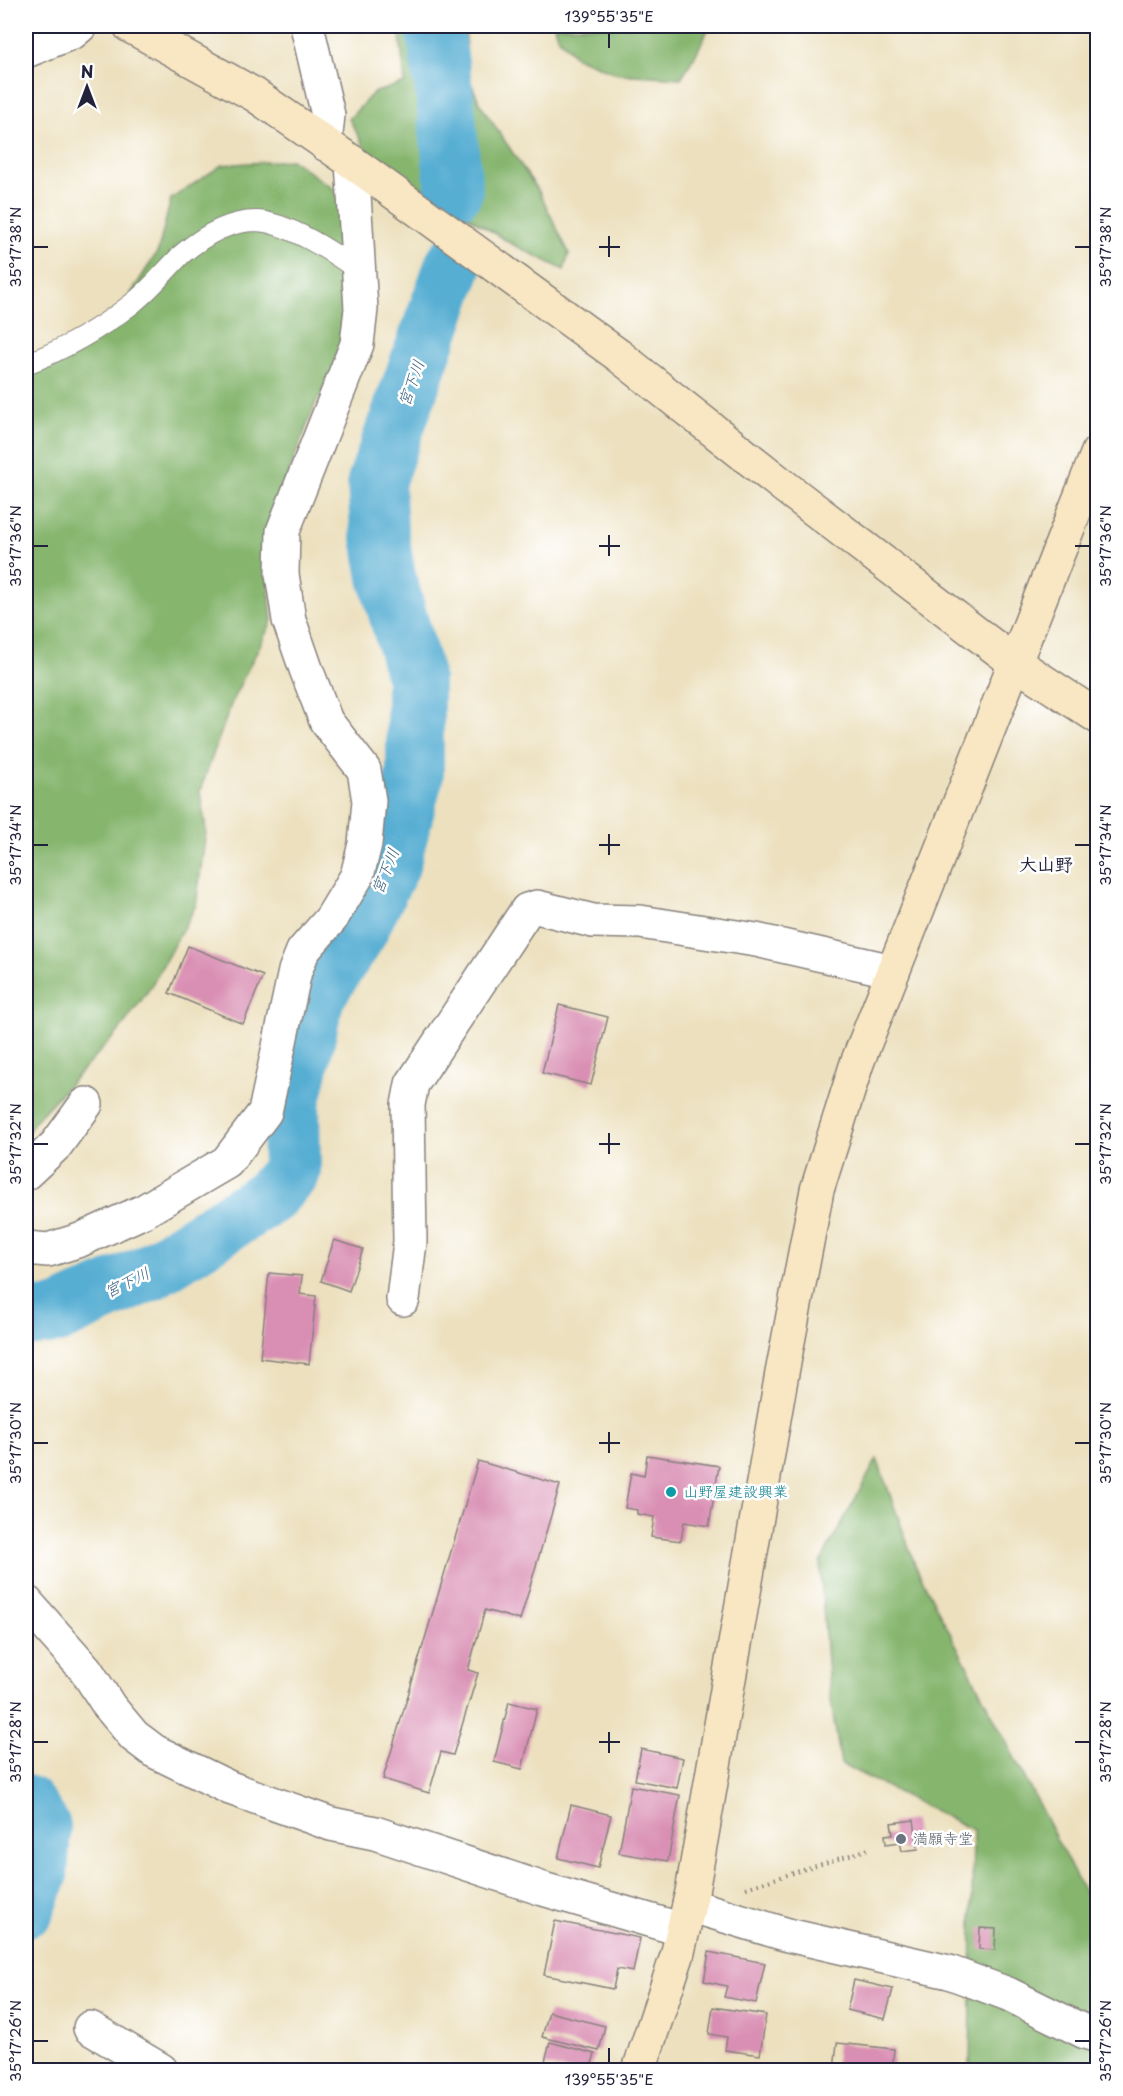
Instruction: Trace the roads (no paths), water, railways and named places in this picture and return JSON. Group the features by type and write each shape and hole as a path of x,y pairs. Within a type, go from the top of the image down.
{"street":[{"path":"26,51 73,32 80,26"},
{"path":"143,26 255,95 352,162 618,355 785,487 1014,662 1098,717"},
{"path":"307,26 328,115 325,144"},
{"path":"26,1248 48,1250 80,1240 144,1211 227,1162 265,1112 295,971 303,951 331,920 357,876 365,844 369,801 364,770 326,721 289,620 282,563 283,531 357,344 361,309 352,162"},
{"path":"639,2070 677,1956 686,1917 816,1190 857,1063 1098,452"},
{"path":"403,1299 410,1242 408,1105 412,1084 527,910 537,907 593,921 640,922 746,939 893,971"},
{"path":"26,1173 56,1144 86,1104"},
{"path":"26,1602 86,1670 109,1706 134,1736 153,1751 230,1788 331,1824 375,1833 543,1889 686,1917 728,1916 788,1935 948,1972 1008,1994 1085,2032 1098,2036"},
{"path":"90,2028 161,2070"}],"lane":[{"path":"26,364 90,333 134,302 184,253 211,233 235,225 256,221 278,226 316,243 359,271"}],"waterway":[{"name":"宮下川","path":"434,26 445,97 454,191"},
{"name":"宮下川","path":"26,1318 57,1315 150,1272 270,1196 292,1171 291,1104 316,996 357,934 391,865 415,774 415,676 387,577 379,531 376,482 454,264"},
{"name":"宮下川","path":"26,1804 42,1827 39,1875 26,1908"}],"place":[{"name":"山野屋建設興業","path":"671,1492"},
{"name":"満願寺堂","path":"901,1839"}],"district":[{"name":"大山野","path":"1046,865"}]}
